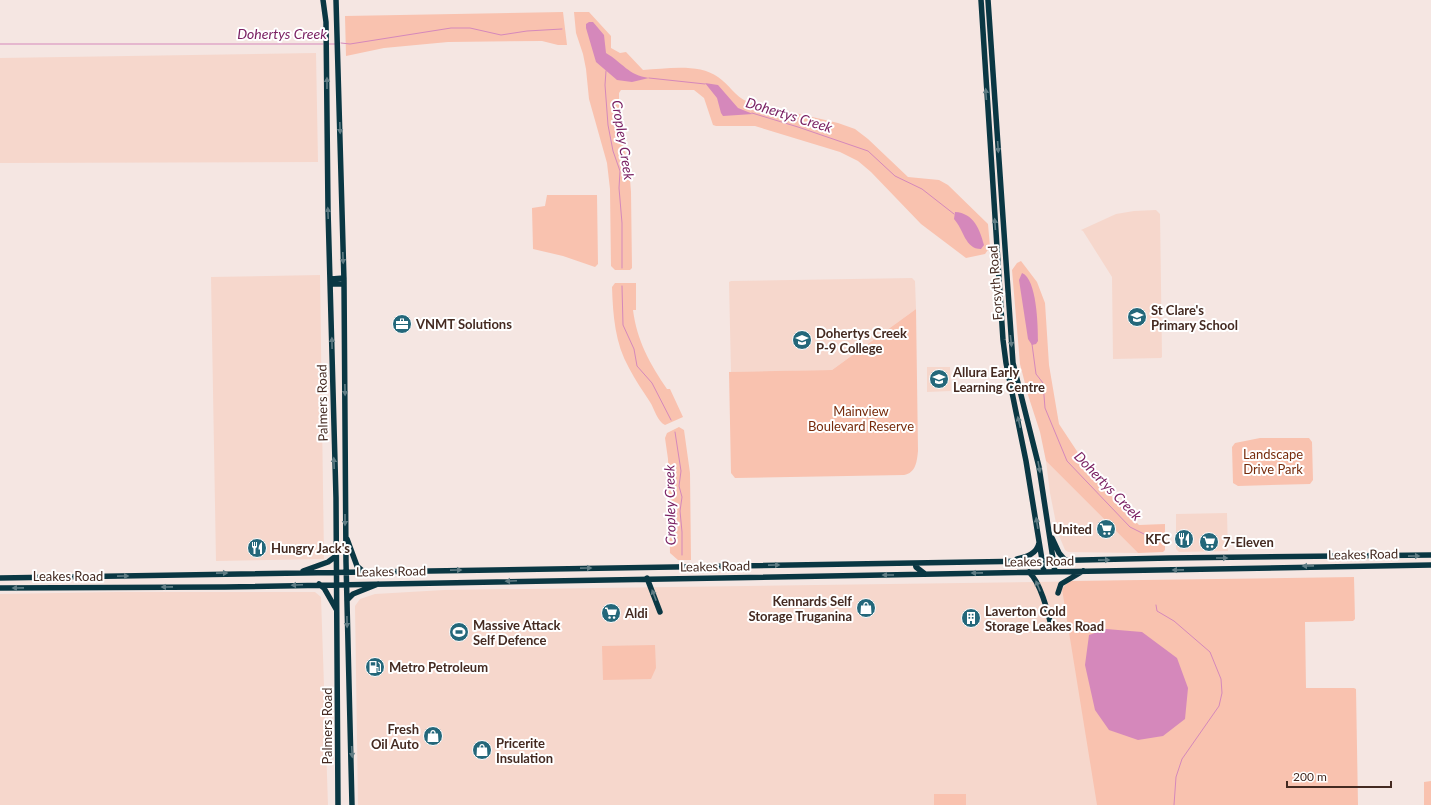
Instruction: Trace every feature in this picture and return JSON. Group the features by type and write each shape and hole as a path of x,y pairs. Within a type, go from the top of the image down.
{"highway":[{"name":"Palmers Road","path":"324,0 327,61 328,202 331,281 337,613 338,805"},
{"name":"Palmers Road","path":"336,0 344,281 345,533 352,805"},
{"name":"Forsyth Road","path":"981,0 1003,340 1006,363 1026,461 1044,572"},
{"name":"Forsyth Road","path":"988,0 1009,326 1013,363 1039,467 1055,572"},
{"path":"983,24 990,24"},
{"path":"331,281 344,281"},
{"path":"1049,529 1059,553 1065,560"},
{"path":"345,533 357,566 364,572"},
{"path":"1009,562 1033,553 1038,548 1039,542"},
{"name":"Leakes Road","path":"0,578 1431,555"},
{"path":"295,573 328,562 336,556"},
{"path":"915,563 919,569 927,574"},
{"name":"Leakes Road","path":"0,588 156,588 384,582 1431,565"},
{"path":"662,567 662,578"},
{"path":"1058,593 1061,584 1083,571"},
{"path":"1029,572 1036,580 1047,608 1052,628"},
{"path":"647,578 660,612"},
{"path":"347,600 353,594 384,582"},
{"path":"319,584 324,588 337,613"}],"shaded area":[{"path":"593,22 604,35 606,53 636,74 649,78 632,82 617,80 596,62 586,28 586,24"},
{"path":"316,53 318,162 0,163 0,58"},
{"path":"705,83 718,85 738,108 753,114 723,116 717,98"},
{"name":"St Clare's Primary School","path":"1156,210 1160,214 1162,357 1113,359 1112,277 1081,230 1116,214"},
{"path":"955,212 967,215 975,223 984,245 981,249 971,246 965,238 954,219"},
{"path":"1022,273 1027,277 1031,284 1036,304 1038,341 1036,344 1032,345 1028,339 1019,280"},
{"path":"320,275 324,559 216,561 211,277"},
{"name":"Dohertys Creek P-9 College","path":"912,278 915,281 916,309 832,370 731,372 729,282"},
{"name":"Allura Early Learning Centre","path":"927,367 950,367 951,391 927,392"},
{"path":"1046,461 1138,553 1068,552 1065,550 1058,533 1050,493"},
{"path":"1227,513 1228,551 1179,552 1176,549 1176,514"},
{"path":"1176,580 1180,805 358,805 355,606 360,599 375,594 444,590"},
{"path":"117,592 315,592 321,597 328,805 0,805 0,594"},
{"path":"1106,629 1142,632 1177,658 1188,688 1185,719 1163,736 1138,740 1109,730 1095,710 1085,665 1089,635"}],"green space":[{"path":"563,12 567,45 558,45 542,41 448,42 384,48 346,56 345,16"},
{"path":"574,12 589,12 611,36 611,48 620,53 626,52 643,70 692,68 701,70 718,77 739,97 748,102 838,123 855,129 868,139 908,177 939,180 948,185 988,224 990,247 985,254 966,258 921,224 871,172 858,161 840,152 755,126 713,125 704,98 694,90 621,90 619,93 619,129 629,166 631,192 632,268 630,270 615,270 611,266 610,189 607,163 589,99 586,69 576,33"},
{"path":"547,195 597,195 598,264 595,267 563,256 533,249 532,208 545,206"},
{"path":"1021,261 1037,282 1045,303 1049,365 1059,424 1096,480 1139,525 1165,524 1165,550 1163,552 1138,553 1046,461 1040,432 1020,364 1012,270 1017,263"},
{"path":"615,283 636,283 636,310 633,310 641,342 655,370 667,389 670,389 683,417 665,425 658,418 624,359 618,339 613,308 612,287"},
{"name":"Mainview Boulevard Reserve","path":"916,309 918,451 915,466 911,472 904,475 735,478 731,473 729,372 832,370"},
{"path":"679,427 684,430 690,473 691,560 678,560 670,553 668,459 665,438 667,433"},
{"name":"Landscape Drive Park","path":"1260,438 1309,438 1312,442 1313,480 1310,484 1238,486 1233,483 1232,447 1235,443"},
{"path":"1354,577 1355,619 1353,621 1305,622 1306,688 1356,689 1358,805 1097,805 1062,589 1069,581"},
{"path":"655,645 656,668 651,679 603,680 602,646"},
{"path":"1431,781 1431,805 1424,805 1424,782"},
{"path":"934,794 966,794 966,805 934,805"}],"waterway":[{"name":"Dohertys Creek","path":"341,43 350,44 451,28 470,28 501,35 527,31 562,29"},
{"name":"Dohertys Creek","path":"0,44 323,44"},
{"name":"Dohertys Creek","path":"329,44 335,44"},
{"name":"Cropley Creek","path":"606,71 605,85 608,125 613,151 620,171 619,188 622,223 622,268"},
{"name":"Dohertys Creek","path":"649,78 705,84"},
{"name":"Dohertys Creek","path":"752,113 868,151 895,176 922,189 954,214"},
{"name":"Cropley Creek","path":"622,286 623,325 634,349 637,366 652,383 671,420"},
{"name":"Dohertys Creek","path":"1032,344 1036,374 1043,383 1045,408 1067,461 1130,527 1150,537 1152,545"},
{"name":"Cropley Creek","path":"675,432 681,471 679,486 682,497 680,511 682,555"},
{"name":"Dohertys Creek","path":"1156,605 1157,611 1174,621 1210,652 1221,679 1222,693 1219,706 1182,759 1176,777 1174,805"}],"place":[{"name":"St Clare's Primary School","path":"1137,317"},
{"name":"VNMT Solutions","path":"402,324"},
{"name":"Dohertys Creek P-9 College","path":"802,340"},
{"name":"Allura Early Learning Centre","path":"939,379"},
{"name":"United","path":"1106,529"},
{"name":"KFC","path":"1184,539"},
{"name":"7-Eleven","path":"1209,542"},
{"name":"Hungry Jack's","path":"257,548"},
{"name":"Kennards Self Storage Truganina","path":"866,608"},
{"name":"Aldi","path":"611,613"},
{"name":"Laverton Cold Storage Leakes Road","path":"971,618"},
{"name":"Massive Attack Self Defence","path":"459,632"},
{"name":"Metro Petroleum","path":"375,667"},
{"name":"Fresh Oil Auto","path":"433,736"},
{"name":"Pricerite Insulation","path":"482,750"}]}
